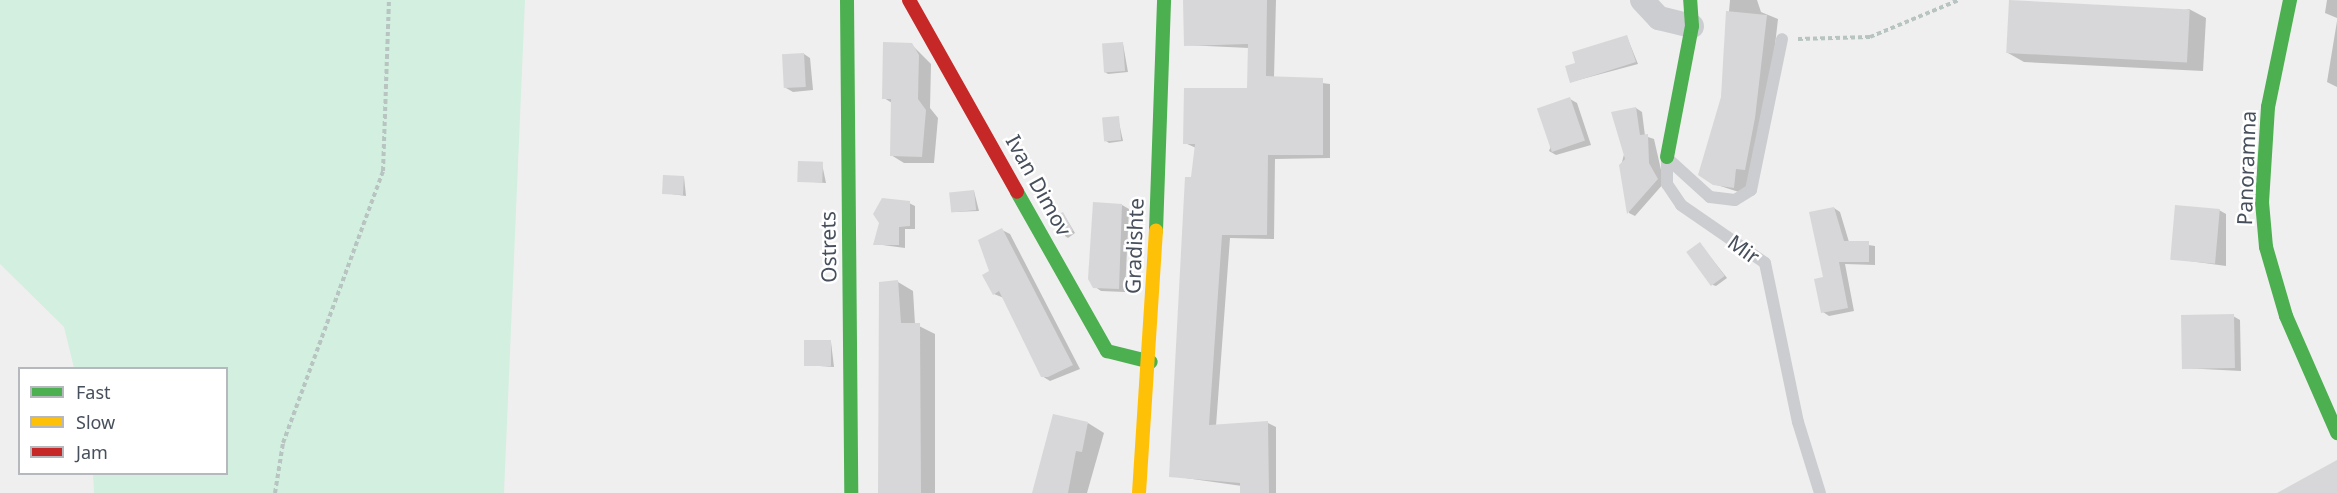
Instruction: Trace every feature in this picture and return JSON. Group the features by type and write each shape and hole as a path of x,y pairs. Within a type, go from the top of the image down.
{"street":[{"name":"Ostrets","path":"847,0 851,493"},
{"name":"Ivan Dimov","path":"909,0 1107,351 1151,362"},
{"name":"Gradishte","path":"1139,493 1151,362 1164,0"},
{"path":"1642,0 1659,18 1692,26"},
{"name":"Mir","path":"1666,157 1692,26 1690,0"},
{"name":"Panoramna","path":"2290,0 2268,107 2262,202 2266,247 2294,336 2337,433"}],"lane":[{"path":"1666,157 1710,197 1735,200 1751,190 1782,39"},
{"name":"Mir","path":"1666,157 1668,184 1681,205 1765,263 1798,423 1820,493"}],"path":[{"path":"275,493 284,443 383,171 389,0"},
{"path":"1782,39 1874,34 1959,0"}],"green space":[{"path":"0,0 525,0 504,493 94,493 93,475 228,475 228,367 74,367 64,327 0,264"}],"building":[{"path":"1183,0 1267,0 1266,76 1323,78 1323,155 1268,155 1267,235 1222,235 1209,425 1268,421 1269,493 1240,493 1240,483 1169,477 1185,177 1191,177 1195,144 1183,144 1184,88 1247,88 1248,44 1184,46"},
{"path":"2009,0 2190,9 2187,62 2006,53"},
{"path":"1726,11 1767,15 1755,118 1745,170 1736,169 1734,188 1713,185 1698,175 1721,97"},
{"path":"1627,35 1636,62 1570,83 1565,66 1575,63 1572,52"},
{"path":"883,42 912,43 919,55 918,99 926,110 922,157 890,156 891,99 882,99"},
{"path":"1123,42 1125,71 1104,72 1102,43"},
{"path":"804,53 806,87 784,88 782,54"},
{"path":"1570,97 1585,140 1552,152 1537,108"},
{"path":"1636,107 1640,135 1648,134 1649,163 1658,179 1627,214 1619,165 1625,159 1611,112"},
{"path":"1119,116 1121,140 1104,141 1102,117"},
{"path":"798,161 823,162 822,183 797,182"},
{"path":"663,175 684,176 683,195 662,194"},
{"path":"974,190 976,210 951,213 949,193"},
{"path":"882,198 910,201 910,226 899,227 899,245 873,245 879,223 873,214"},
{"path":"1093,202 1122,204 1119,289 1093,288 1088,279"},
{"path":"2175,205 2220,209 2215,264 2170,260"},
{"path":"1834,207 1844,241 1869,241 1869,262 1839,262 1848,308 1821,313 1814,279 1823,277 1809,212"},
{"path":"1063,212 1073,231 1063,236 1053,217"},
{"path":"1002,228 1073,365 1048,377 1041,377 999,291 993,295 982,275 989,271 978,240"},
{"path":"1700,242 1725,276 1711,286 1686,252"},
{"path":"898,280 901,323 920,323 921,493 878,493 879,282"},
{"path":"2234,314 2235,368 2182,369 2181,315"},
{"path":"804,340 831,340 831,366 804,366"},
{"path":"1053,414 1088,422 1082,452 1076,451 1068,493 1032,493"},
{"path":"2337,460 2337,493 2277,493"}],"traffic: fast":[{"path":"847,0 851,493"},
{"path":"1156,231 1164,0"},
{"path":"1667,157 1692,26 1690,0"},
{"path":"2290,0 2268,107 2262,202 2266,247 2286,316 2337,433"},
{"path":"1017,192 1107,351 1151,362"}],"traffic: slow":[{"path":"1139,493 1156,231"}],"traffic: jam":[{"path":"909,0 1017,192"}]}
